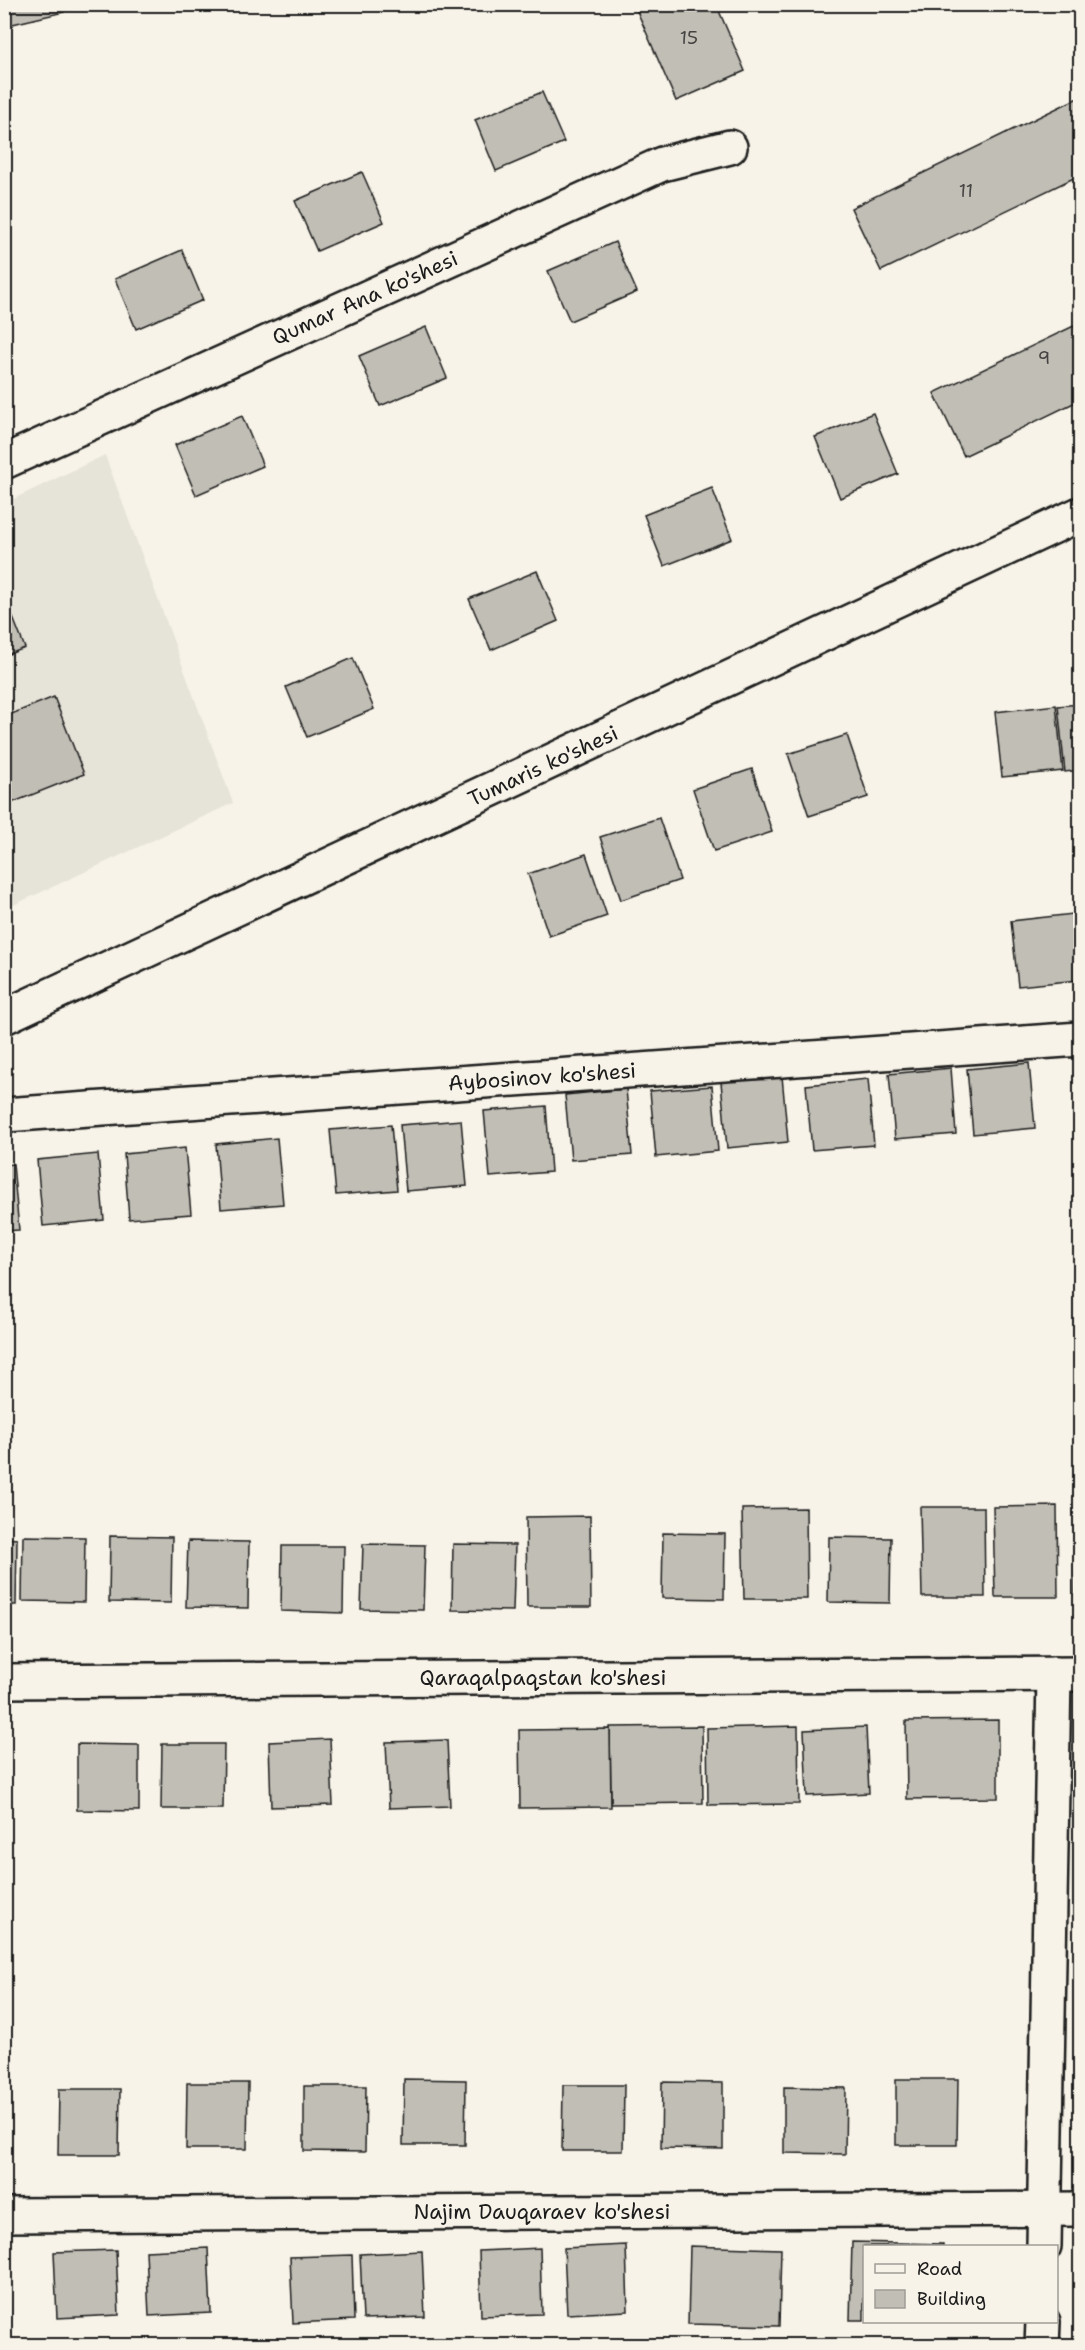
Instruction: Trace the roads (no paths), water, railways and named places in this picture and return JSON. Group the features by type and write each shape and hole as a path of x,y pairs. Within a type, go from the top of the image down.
{"street":[{"name":"Qumar Ana ko'shesi","path":"4,462 662,164 730,147"},
{"name":"Tumaris ko'shesi","path":"4,1017 1080,514"},
{"name":"Aybosinov ko'shesi","path":"4,1115 1080,1038"},
{"name":"Qaraqalpaqstan ko'shesi","path":"4,1681 1067,1674"},
{"path":"1044,2245 1067,1674"},
{"name":"Najim Dauqaraev ko'shesi","path":"4,2215 1080,2209"},
{"path":"1042,2346 1043,2323"}]}
